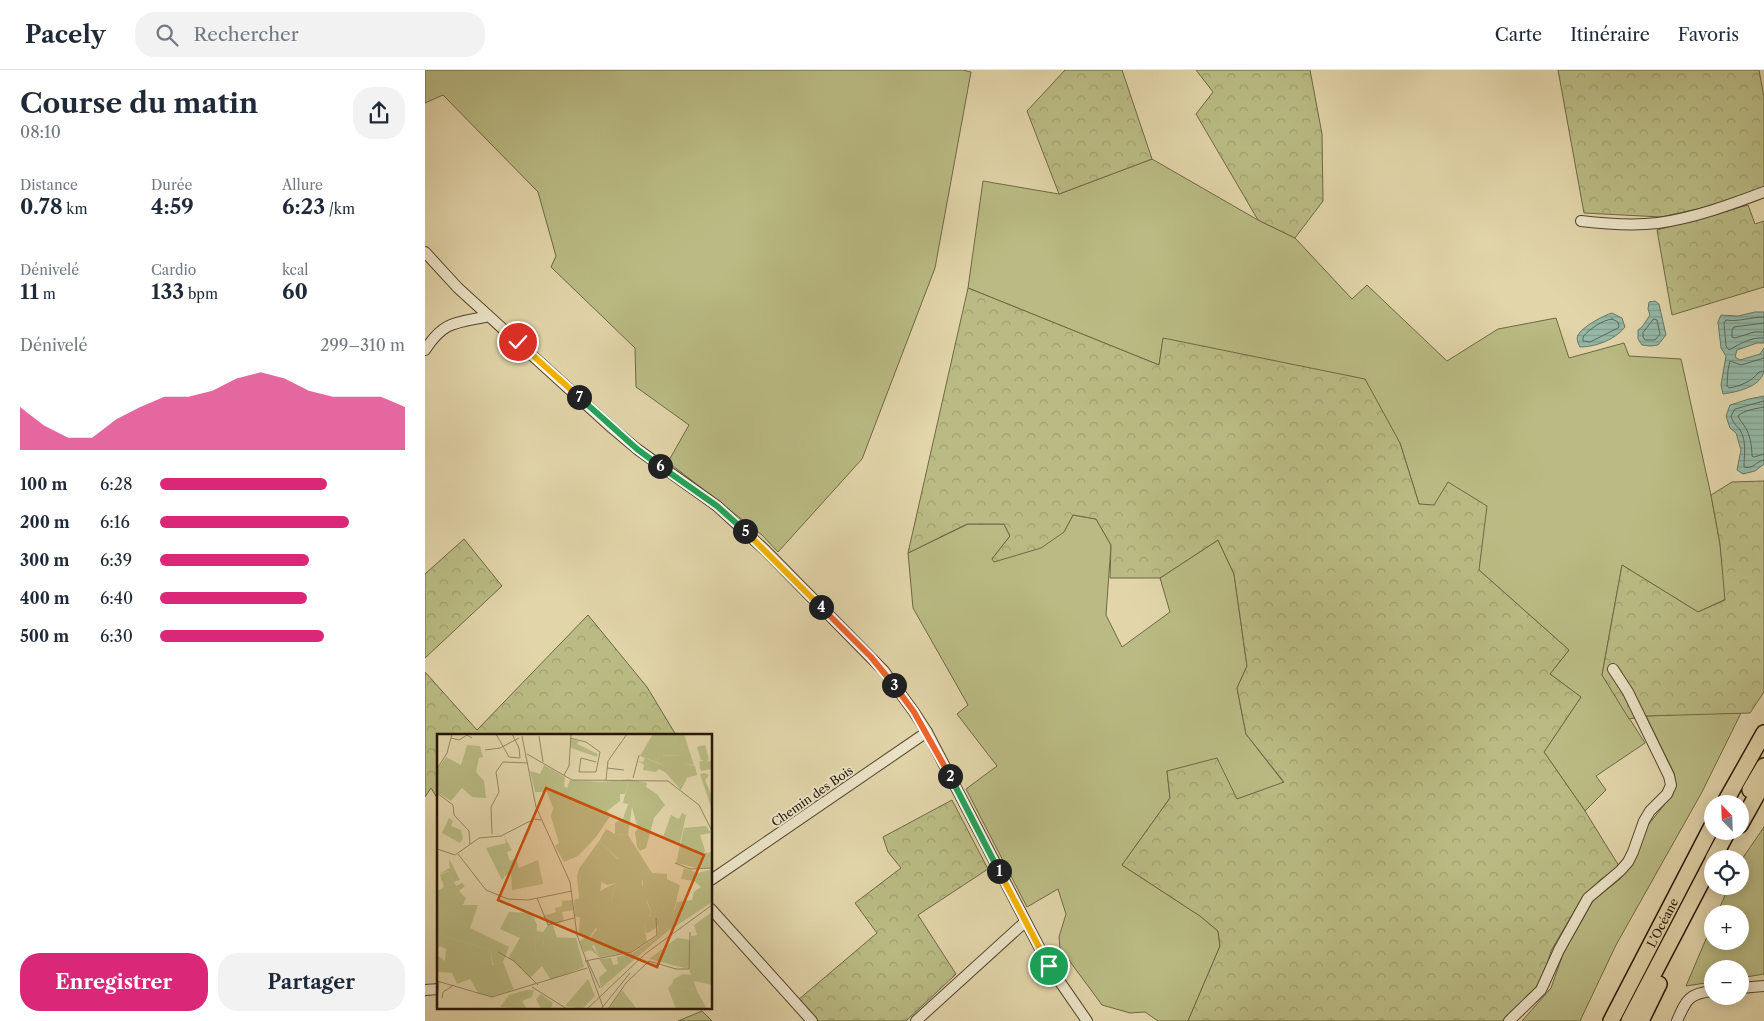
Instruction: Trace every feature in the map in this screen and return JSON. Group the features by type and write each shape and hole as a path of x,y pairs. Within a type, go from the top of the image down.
{"highway":[{"path":"1728,795 1764,732"},
{"path":"1748,795 1764,766"},
{"path":"1749,809 1764,782"},
{"name":"L’Océane","path":"1611,1021 1705,840"},
{"name":"L’Océane","path":"1629,1021 1704,876"},
{"path":"1641,1021 1704,894"}],"street":[{"path":"1581,221 1633,224 1662,222 1701,214 1764,192"},
{"path":"425,252 458,288 487,315 637,449 699,492 734,521 884,671 927,732 1049,966 1087,1021"},
{"path":"425,350 438,333 448,325 487,315"},
{"path":"1509,1021 1541,990 1559,950 1588,898 1628,862 1644,821 1650,811 1667,794 1671,785 1669,776 1629,692 1613,669"},
{"name":"Chemin des Bois","path":"713,879 927,732"},
{"path":"713,911 811,1021"},
{"path":"916,1021 1025,922"},
{"path":"1749,987 1764,986"},
{"path":"1677,1021 1683,1006 1689,998 1698,992 1704,992"}],"green space":[{"path":"425,70 963,70 971,72 935,268 862,459 778,552 762,535 668,462 689,425 636,387 635,348 551,267 556,256 538,192 443,95 425,103"},
{"path":"1065,70 1122,70 1152,159 1059,194 1027,111"},
{"path":"1196,70 1310,70 1322,134 1323,201 1295,238 1258,220 1196,114 1213,92"},
{"path":"1558,70 1759,70 1764,97 1764,187 1702,208 1661,217 1584,213"},
{"path":"1152,159 1258,220 1295,238 1352,299 1367,285 1447,361 1498,329 1556,318 1569,358 1624,343 1629,356 1681,359 1711,495 1720,544 1726,599 1698,612 1622,565 1602,675 1645,743 1596,776 1606,790 1585,811 1544,752 1581,697 1550,674 1569,650 1479,570 1434,506 1419,504 1400,443 1163,339 1159,365 968,288 983,181 1059,194"},
{"path":"1748,205 1755,224 1764,221 1764,287 1672,315 1657,230"},
{"path":"968,288 1159,365 1163,338 1365,379 1400,443 1419,504 1434,505 1448,482 1487,506 1479,570 1569,650 1550,674 1581,697 1544,752 1585,811 1619,866 1583,896 1551,951 1545,971 1536,988 1503,1021 1188,1021 1220,946 1218,931 1200,916 1122,865 1170,798 1167,771 1217,758 1237,799 1284,782 1246,734 1237,688 1247,666 1234,574 1218,540 1160,578 1110,578 1111,545 1096,519 1073,515 1064,532 1041,548 994,562 992,559 1010,536 1004,524 967,524 908,553"},
{"path":"1764,481 1764,692 1750,713 1646,716 1629,719 1602,675 1622,565 1698,612 1725,600 1720,544 1711,495 1732,482"},
{"path":"1073,515 1096,519 1111,545 1106,615 1122,647 1170,612 1160,578 1218,540 1234,574 1247,666 1237,688 1246,734 1284,783 1237,799 1167,771 1170,798 1122,865 1200,916 1218,931 1220,946 1188,1021 1158,1021 1145,1012 1130,1013 1102,1005 1060,948 1059,937 1066,914 1058,889 1027,907 966,789 997,766 957,714 968,705 913,608 908,553 968,524 1004,524 1010,536 992,559 1064,532"},
{"path":"464,539 502,586 425,658 425,574"},
{"path":"588,615 647,687 675,734 437,734 437,798 431,788 425,797 425,672 477,730"},
{"path":"1741,713 1702,792 1616,945 1580,1021 1522,1021 1551,988 1563,954 1593,901 1620,879 1632,865 1648,825 1673,794 1676,785 1674,773 1646,716"},
{"path":"952,800 988,869 918,915 956,974 906,1021 818,1021 798,1000 877,933 855,903 901,868 888,852 883,837"},
{"path":"1764,827 1764,974 1749,976 1749,960 1704,960 1704,983 1686,986 1704,944 1704,950 1749,950 1749,905 1721,905 1725,895 1749,895 1748,850"},
{"path":"702,1011 712,1021 678,1021"}],"water":[{"path":"1655,301 1659,304 1666,335 1658,345 1642,345 1638,339 1638,330 1650,315 1648,309 1649,302"},
{"path":"1764,312 1764,343 1757,343 1737,350 1735,357 1740,360 1760,354 1764,348 1764,372 1757,382 1752,385 1723,394 1721,385 1726,356 1721,348 1718,322 1721,315 1738,316"},
{"path":"1612,313 1622,318 1625,327 1621,332 1604,342 1580,347 1577,338 1580,332 1604,316"},
{"path":"1764,396 1764,464 1755,471 1743,474 1737,470 1741,450 1736,433 1730,428 1726,416 1730,405"}],"route":[{"path":"518,342 637,449 699,492 734,521 884,671 927,732 1049,966"}]}
